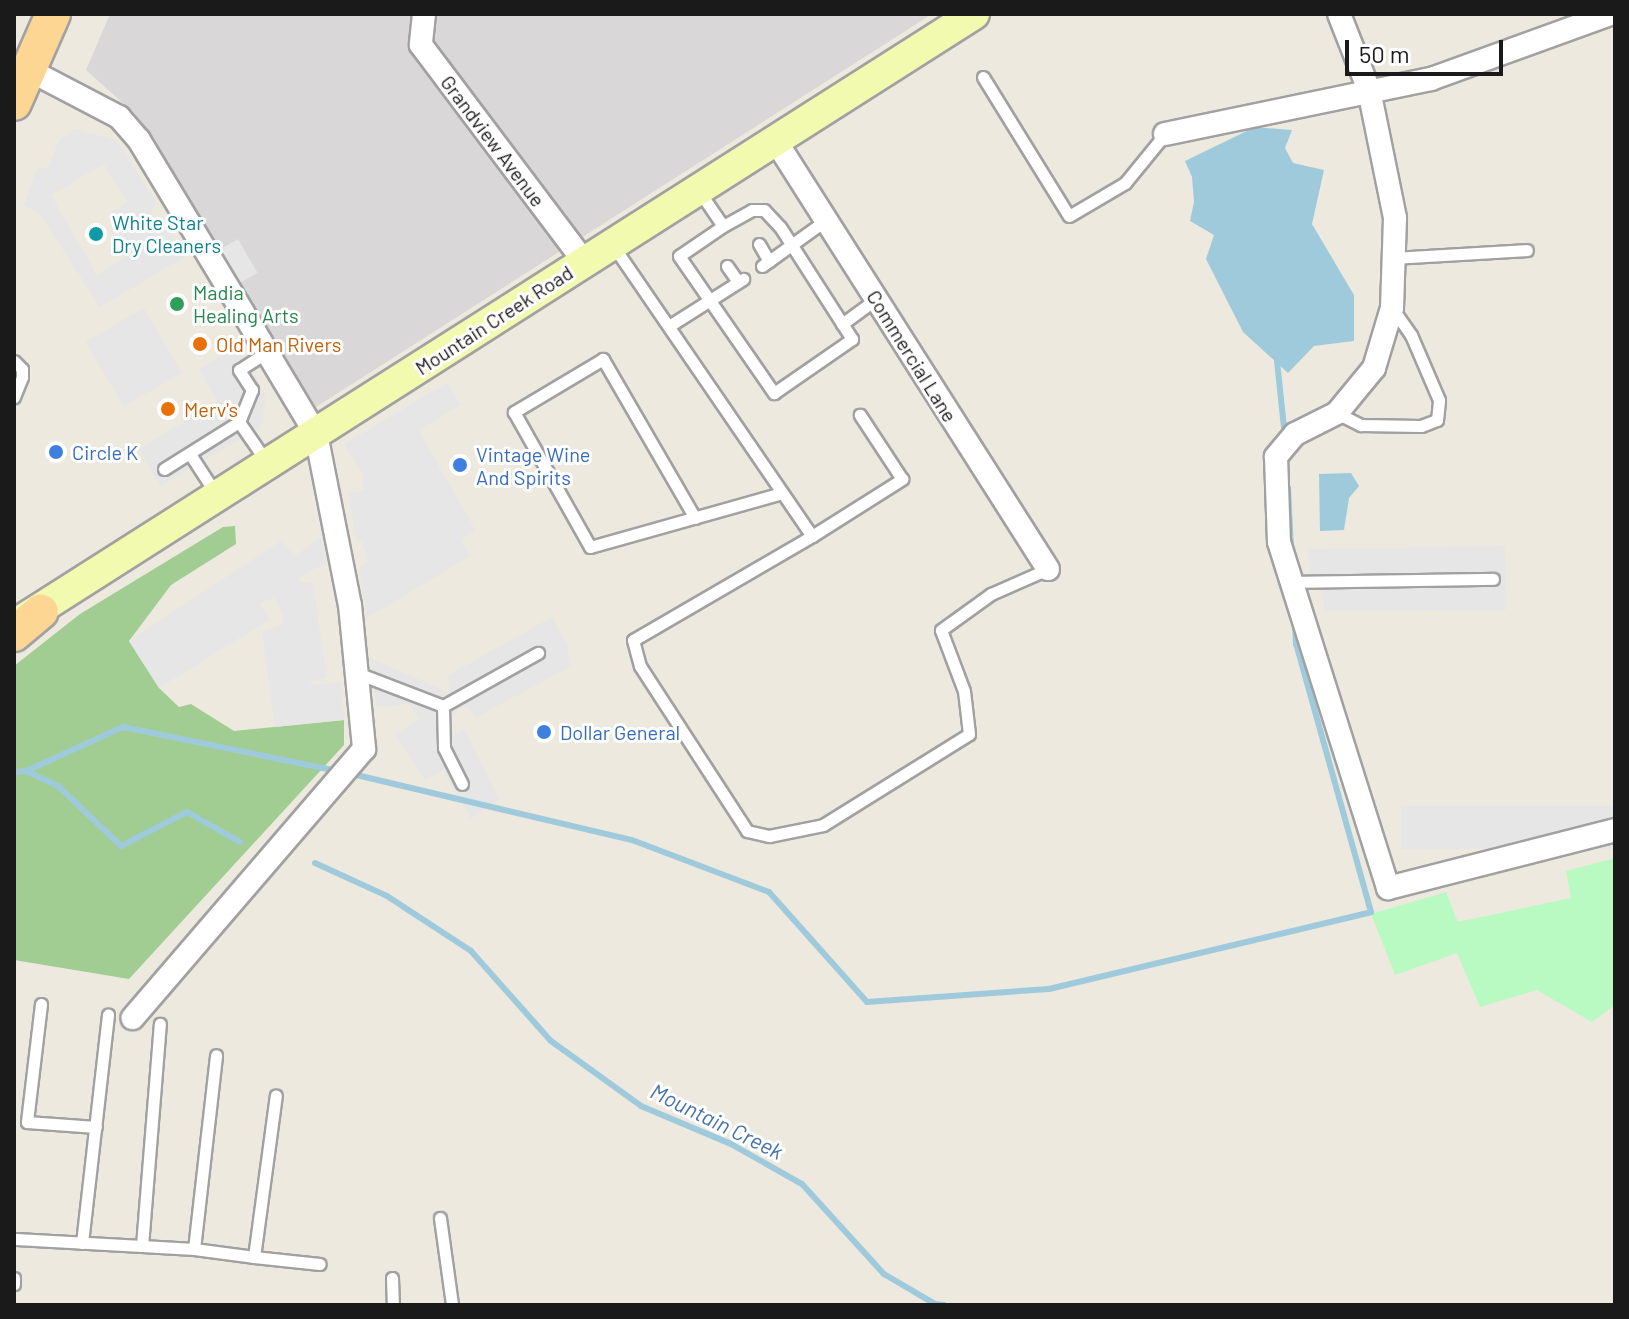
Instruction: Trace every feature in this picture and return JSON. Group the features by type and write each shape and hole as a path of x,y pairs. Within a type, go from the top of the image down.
{"main road":[{"path":"14,103 53,14"},
{"name":"Mountain Creek Road","path":"27,618 612,244 777,143 974,14"},
{"path":"14,634 27,618"}],"street":[{"name":"Grandview Avenue","path":"424,14 421,45 585,263"},
{"path":"1339,14 1369,90 1395,218 1392,308 1374,368 1337,413 1295,434 1276,457 1279,542 1388,888 1615,830"},
{"path":"1165,134 1431,79 1611,14"},
{"path":"29,70 119,117 139,140 267,352 316,434 350,605 364,749 133,1018"},
{"name":"Commercial Lane","path":"777,143 1048,569"}],"lane":[{"path":"983,77 1069,216 1125,183 1165,134"},
{"path":"699,191 723,226"},
{"path":"764,210 792,246 852,339 774,393 679,256 711,241 723,226 764,210"},
{"path":"759,244 766,264 826,220"},
{"path":"612,244 812,536"},
{"path":"1394,258 1527,250"},
{"path":"669,326 740,280 727,266"},
{"path":"842,324 876,299"},
{"path":"1337,413 1361,425 1421,426 1437,420 1439,400 1411,335 1392,308"},
{"path":"164,469 239,422 252,390 239,370 267,352"},
{"path":"695,518 603,359 514,412 590,547 695,518 782,493"},
{"path":"14,361 22,369 22,377 14,397"},
{"path":"860,415 902,479 812,536 633,640 640,666 747,831 769,836 823,825 969,734 964,691 941,630 991,594 1048,569"},
{"path":"239,422 268,465"},
{"path":"190,454 218,498"},
{"path":"1292,582 1493,579"},
{"path":"443,706 538,653"},
{"path":"357,673 443,706"},
{"path":"443,706 444,748 462,784"},
{"path":"41,1004 27,1122 96,1127"},
{"path":"82,1243 108,1014"},
{"path":"142,1246 160,1024"},
{"path":"194,1249 216,1055"},
{"path":"254,1257 276,1095"},
{"path":"440,1218 452,1305"},
{"path":"16,1239 194,1249 320,1264"},
{"path":"14,1278 14,1284"},
{"path":"392,1278 393,1305"}],"shaded area":[{"path":"110,14 932,14 316,407 135,114 86,70"},
{"path":"75,129 117,140 156,202 146,226 152,229 163,222 186,256 100,307 41,216 24,205 38,168 48,168 58,142","holes":["104,164 127,202 108,214 131,254 97,275 51,195"]},
{"path":"238,239 258,273 240,283 221,249"},
{"path":"144,308 182,373 123,406 86,342"},
{"path":"238,347 266,396 260,427 161,486 138,449 218,402 199,369"},
{"path":"447,383 461,405 418,430 476,531 461,540 470,556 367,618 359,568 368,561 363,543 356,539 348,494 366,490 362,483 364,476 344,444"},
{"path":"323,536 326,563 299,577 300,582 313,583 326,674 325,678 310,681 312,685 341,682 344,720 275,727 262,632 282,624 284,617 274,597 260,604 270,619 159,688 129,641 281,541 295,556"},
{"path":"1505,546 1506,610 1325,611 1323,596 1309,567 1309,549"},
{"path":"552,617 567,644 571,666 477,717 467,707 460,708 450,719 446,730 453,735 464,729 499,799 471,819 443,770 425,780 395,734 419,720 410,704 376,707 370,658 448,692 451,685 447,676"},
{"path":"1401,806 1615,806 1615,849 1401,849"}],"green space":[{"path":"235,526 236,544 171,585 129,641 159,688 179,707 191,704 234,731 344,720 344,745 129,979 14,960 14,666 80,614 223,527"},
{"path":"1615,858 1615,1005 1592,1022 1537,990 1480,1007 1457,953 1395,975 1371,914 1446,892 1458,922 1571,898 1566,871"}],"water":[{"path":"1255,127 1292,130 1285,148 1293,163 1324,170 1312,224 1354,295 1354,341 1314,346 1288,373 1243,332 1206,259 1214,235 1190,221 1194,202 1192,177 1185,161"},
{"path":"1351,473 1359,486 1349,498 1344,530 1320,531 1319,474"}],"waterway":[{"path":"1277,361 1285,437"},
{"path":"1288,488 1291,549"},
{"path":"348,773 632,840 769,892 867,1002 1049,989 1371,912 1296,644 1295,624"},
{"path":"14,772 26,771 123,727 338,771"},
{"path":"26,771 58,786 121,846 187,812 240,842"},
{"name":"Mountain Creek","path":"315,863 387,896 471,951 551,1041 641,1106 731,1144 802,1184 884,1274 935,1304 944,1305"}],"place":[{"name":"White Star Dry Cleaners","path":"96,234"},
{"name":"Madia Healing Arts","path":"177,304"},
{"name":"Old Man Rivers","path":"200,344"},
{"name":"Merv's","path":"168,409"},
{"name":"Circle K","path":"56,452"},
{"name":"Vintage Wine And Spirits","path":"460,465"},
{"name":"Dollar General","path":"544,732"}]}
